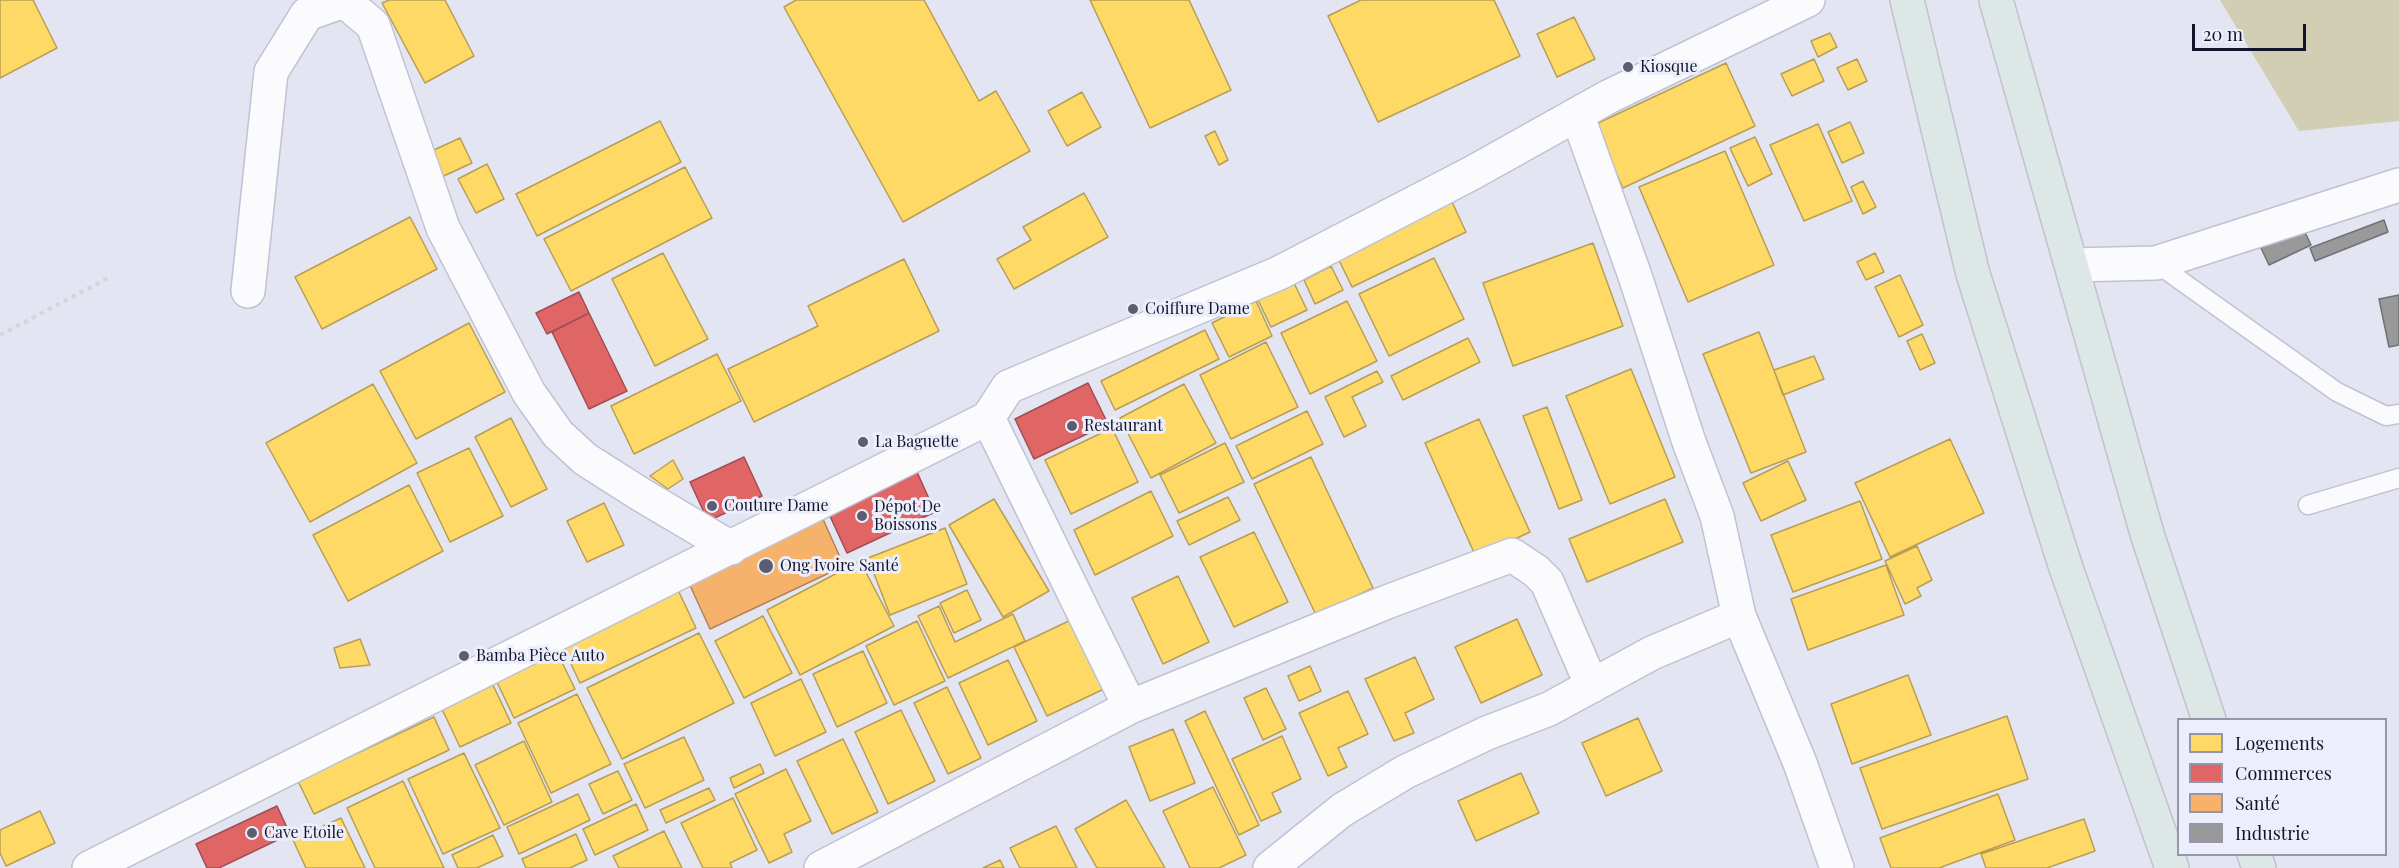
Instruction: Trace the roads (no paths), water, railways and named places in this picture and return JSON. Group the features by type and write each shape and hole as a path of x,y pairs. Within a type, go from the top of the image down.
{"main road":[{"path":"1907,0 1973,274 2066,568 2172,868"},
{"path":"1996,0 2148,537 2208,718"}],"street":[{"path":"88,868 988,418 1008,387 1279,273 1472,173 1608,98 1808,0"},
{"path":"248,291 271,72 307,14 344,1 372,25 443,228 529,393 558,434 585,459 731,548"},
{"path":"1577,114 1635,276 1689,442 1717,516 1738,616 1796,753 1837,868"},
{"path":"2072,265 2156,263 2399,185"},
{"path":"988,418 1130,707"},
{"path":"821,868 1130,707 1387,602 1512,555 1536,571 1547,582 1592,686"},
{"path":"1270,868 1342,810 1405,772 1487,734 1549,709 1652,653 1738,616"}],"lane":[{"path":"2156,263 2337,392 2386,416 2399,414"},
{"path":"2308,505 2399,478"}],"place":[{"name":"Kiosque","path":"1628,67"},
{"name":"Coiffure Dame","path":"1133,309"},
{"name":"Restaurant","path":"1072,426"},
{"name":"La Baguette","path":"863,442"},
{"name":"Couture Dame","path":"712,506"},
{"name":"Dépot De Boissons","path":"862,516"},
{"name":"Ong Ivoire Santé","path":"766,566"},
{"name":"Bamba Pièce Auto","path":"464,656"},
{"name":"Cave Etoile","path":"252,833"}]}
